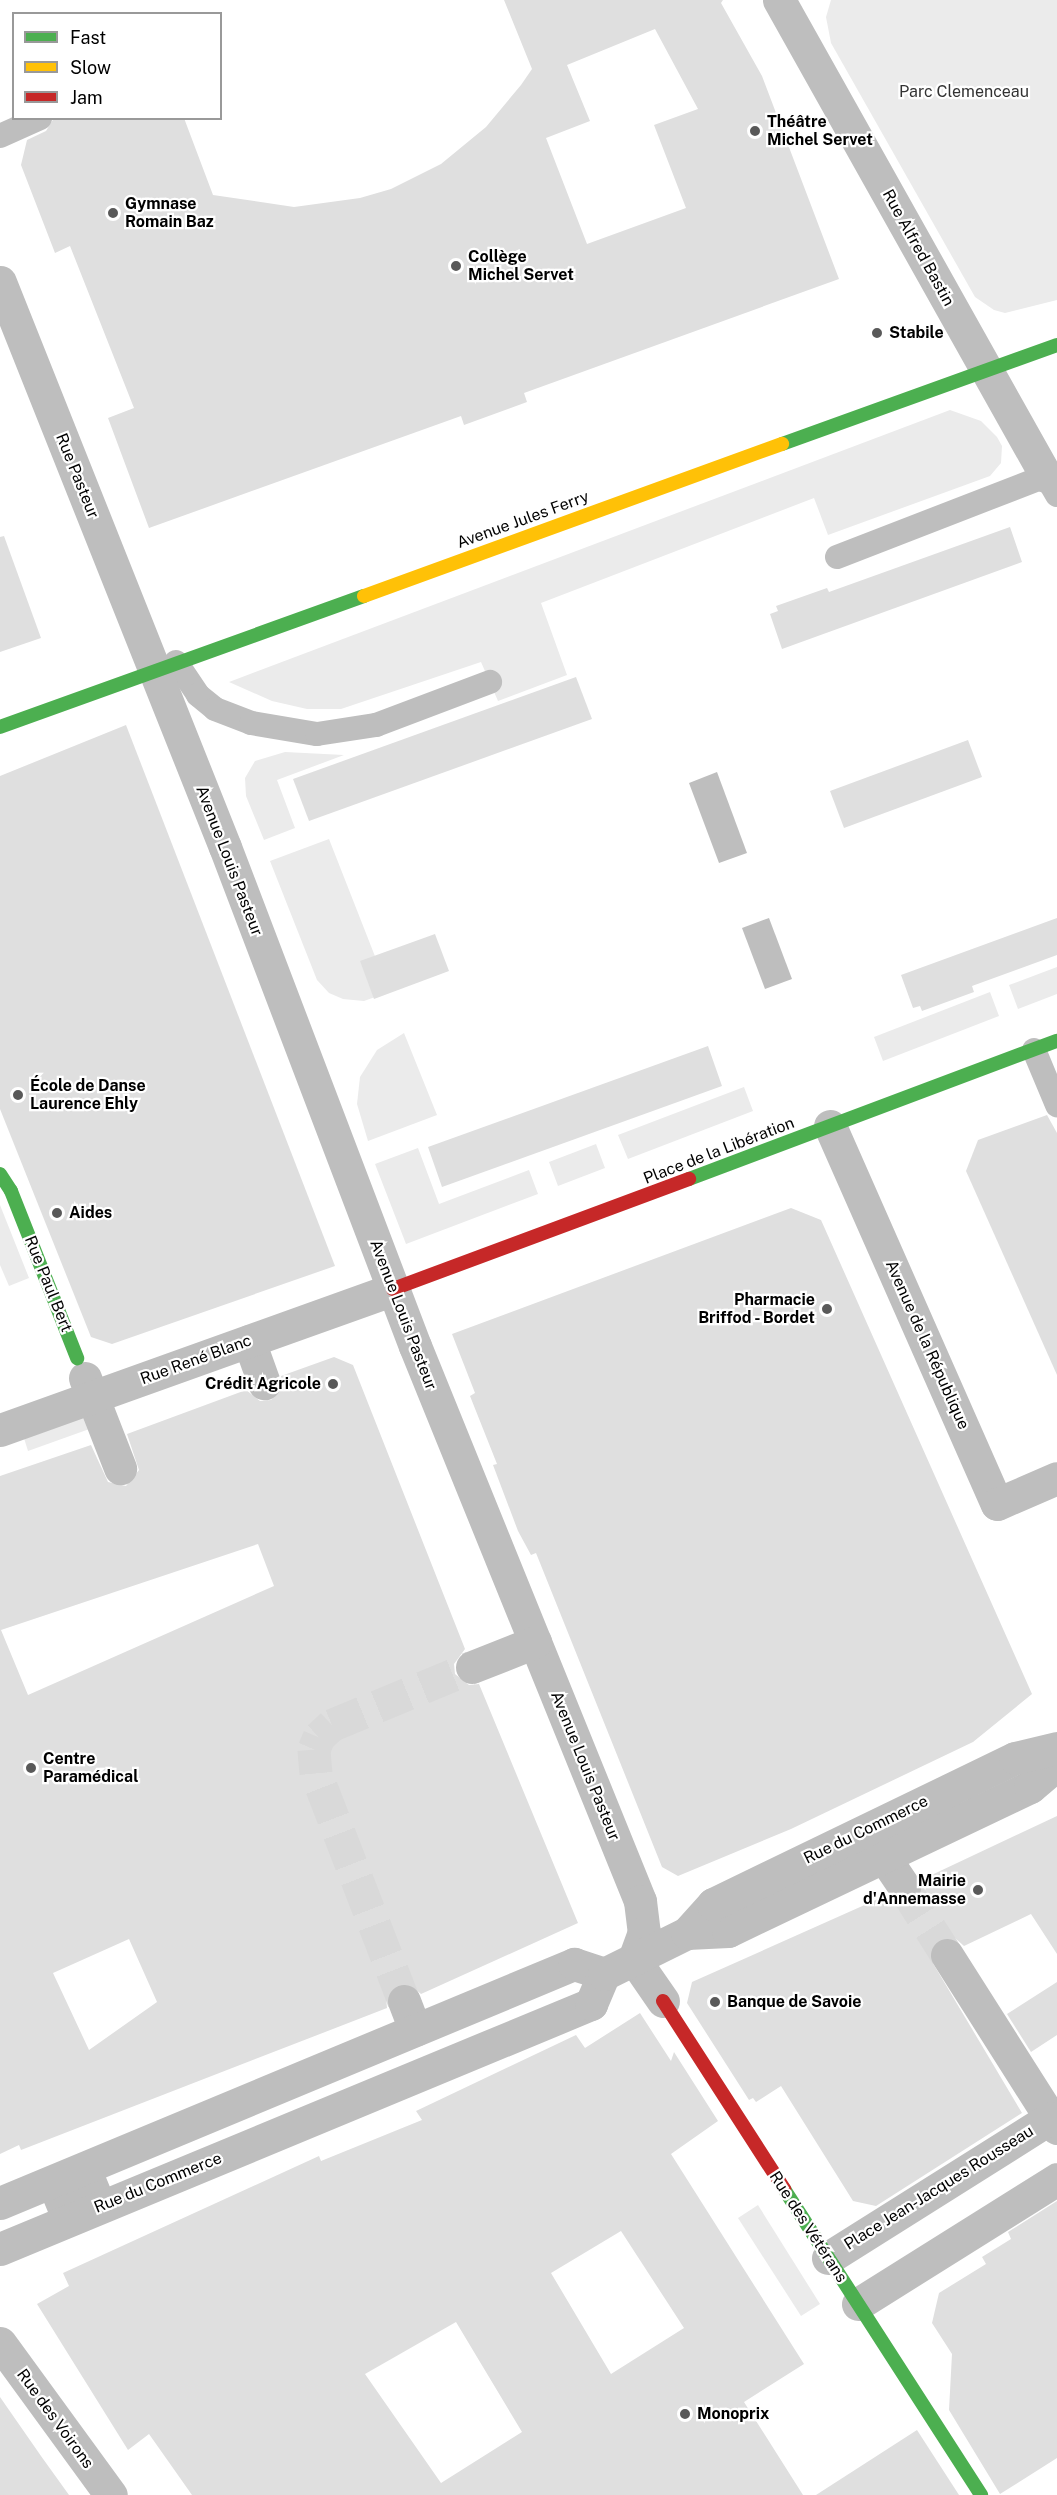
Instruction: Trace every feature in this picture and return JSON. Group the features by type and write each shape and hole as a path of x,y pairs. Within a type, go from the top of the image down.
{"street":[{"name":"Rue Alfred Bastin","path":"779,0 1052,486"},
{"name":"Rue Pasteur","path":"0,282 165,665"},
{"name":"Avenue Jules Ferry","path":"0,727 165,665 1057,345"},
{"name":"Avenue Louis Pasteur","path":"165,665 225,847 393,1289 640,1900 644,1932 634,1959"},
{"name":"Place de la Libération","path":"393,1289 1057,1041"},
{"name":"Avenue de la République","path":"830,1126 997,1504 1057,1478"},
{"name":"Rue Paul Bert","path":"0,1174 11,1191 120,1468"},
{"name":"Rue René Blanc","path":"0,1430 393,1289"},
{"path":"249,1341 264,1383"},
{"path":"472,1667 535,1642"},
{"name":"Rue du Commerce","path":"0,2249 591,2004 604,1974 687,1933 713,1904 1015,1758 1057,1748"},
{"name":"Rue du Commerce","path":"687,1933 728,1931 1030,1787 1057,1764"},
{"path":"884,1857 904,1887"},
{"name":"Place Jean-Jacques Rousseau","path":"828,2258 1054,2123 947,1954"},
{"name":"Rue des Vétérans","path":"634,1959 981,2495"},
{"path":"0,2203 295,2080 409,2016 574,1964 604,1974"},
{"path":"295,2080 317,2118"},
{"path":"858,2304 1057,2179"},
{"name":"Rue des Voirons","path":"0,2343 111,2495"}],"lane":[{"path":"0,136 36,120"},
{"path":"837,557 1052,486"},
{"path":"165,665 215,709 251,723 317,734 376,725 490,682"},
{"path":"1034,1050 1057,1105"}],"green space":[{"name":"Parc Clemenceau","path":"831,0 1057,0 1057,300 1005,313 994,310 975,297 831,43 826,17"},
{"path":"950,410 981,421 997,437 1002,446 1001,463 990,476 828,535 814,498 541,603 567,675 498,701 481,662 341,709 307,709 272,701 229,682"},
{"path":"285,752 344,755 277,780 295,828 264,840 246,796 245,778 255,761"},
{"path":"329,839 389,992 364,1001 343,999 329,993 317,980 270,861"},
{"path":"1057,967 1057,994 1018,1009 1009,985"},
{"path":"990,992 999,1016 883,1061 874,1037"},
{"path":"404,1033 437,1115 368,1141 357,1104 360,1077 377,1050"},
{"path":"744,1087 753,1111 628,1159 618,1135"},
{"path":"596,1144 605,1168 558,1186 549,1162"},
{"path":"418,1148 439,1204 529,1170 538,1194 406,1244 375,1164"},
{"path":"0,1205 29,1278 9,1286 0,1265"},
{"path":"90,1411 95,1427 28,1451 23,1435"},
{"path":"758,2205 820,2304 801,2316 738,2218"}],"shaded area":[{"path":"717,772 747,853 719,863 689,783"},
{"path":"769,918 792,979 765,989 742,928"},
{"path":"103,2170 112,2192 50,2217 41,2195"}],"building":[{"name":"Collège Michel Servet","path":"504,0 723,0 721,3 762,76 839,279 524,393 527,402 464,425 461,416 149,528 108,418 134,408 70,246 55,253 21,165 27,140 46,131 53,120 185,120 213,195 294,207 360,198 391,189 441,164 486,127 532,69","holes":["655,29 698,109 654,125 686,208 587,244 546,138 590,121 567,65"]},
{"path":"1010,527 1022,562 782,649 770,614 778,611 776,606 827,588 829,592"},
{"path":"4,536 41,638 0,652 0,537"},
{"path":"576,677 592,719 309,821 293,779"},
{"path":"126,725 335,1266 112,1344 91,1337 0,1109 0,776"},
{"path":"968,740 982,777 844,828 830,791"},
{"path":"1057,918 1057,955 972,986 974,992 922,1011 920,1006 913,1008 901,975"},
{"path":"435,934 449,971 374,999 360,961"},
{"path":"708,1046 722,1086 442,1187 428,1147"},
{"path":"1047,1115 1057,1133 1057,1375 966,1171 978,1140"},
{"path":"791,1208 821,1220 1032,1694 973,1742 791,1829 678,1876 662,1867 536,1553 531,1555 518,1531 493,1465 497,1464 470,1396 475,1393 452,1334"},
{"path":"334,1357 353,1365 465,1649 454,1664 455,1674 469,1685 479,1684 578,1923 421,1994 408,1983 397,1984 386,1997 387,2008 21,2150 19,2145 0,2154 0,1476 91,1445 108,1482 126,1486 139,1470 127,1434 246,1390 260,1401 271,1400 282,1387 281,1376","holes":["258,1544 274,1586 28,1695 1,1630","129,1939 157,2002 89,2050 53,1973"]},
{"path":"1057,1816 1057,1954 1031,1914 964,1946 955,1938 937,1939 928,1955 1022,2113 876,2206 853,2201 781,2086 756,2102 753,2098 749,2100 687,2003 692,1982 887,1895 896,1904 914,1903 921,1895 921,1880"},
{"path":"1057,1982 1057,2035 1031,2052 1007,2014"},
{"path":"640,2013 671,2061 674,2052 718,2121 671,2154 804,2364 744,2402 803,2495 192,2495 149,2434 128,2450 37,2304 69,2286 63,2273 319,2156 321,2161 422,2120 416,2111 576,2035 585,2048","holes":["621,2231 684,2328 611,2374 551,2273","456,2322 522,2432 441,2483 365,2374"]},
{"path":"1057,2201 1057,2458 1000,2494 949,2410 952,2354 932,2323 939,2293 986,2264 982,2257 1011,2239 1008,2232"},
{"path":"0,2397 41,2456 69,2495 0,2495"},
{"path":"917,2430 959,2495 816,2495"}],"tunnel":[{"path":"404,2001 316,1773 314,1749 319,1737 332,1725 472,1667"},
{"path":"904,1887 947,1955"}],"traffic: fast":[{"path":"782,444 1057,345"},
{"path":"0,727 364,596"},
{"path":"689,1179 1057,1041"},
{"path":"0,1174 11,1191 77,1358"},
{"path":"784,2189 981,2495"}],"traffic: slow":[{"path":"364,596 782,444"}],"traffic: jam":[{"path":"393,1289 689,1179"},
{"path":"663,2001 784,2189"}],"place":[{"name":"Théâtre Michel Servet","path":"755,131"},
{"name":"Gymnase Romain Baz","path":"113,213"},
{"name":"Collège Michel Servet","path":"456,266"},
{"name":"Stabile","path":"877,333"},
{"name":"École de Danse Laurence Ehly","path":"18,1095"},
{"name":"Aides","path":"57,1213"},
{"name":"Pharmacie Briffod - Bordet","path":"827,1309"},
{"name":"Crédit Agricole","path":"333,1384"},
{"name":"Centre Paramédical","path":"31,1768"},
{"name":"Mairie d'Annemasse","path":"978,1890"},
{"name":"Banque de Savoie","path":"715,2002"},
{"name":"Monoprix","path":"685,2414"}]}
